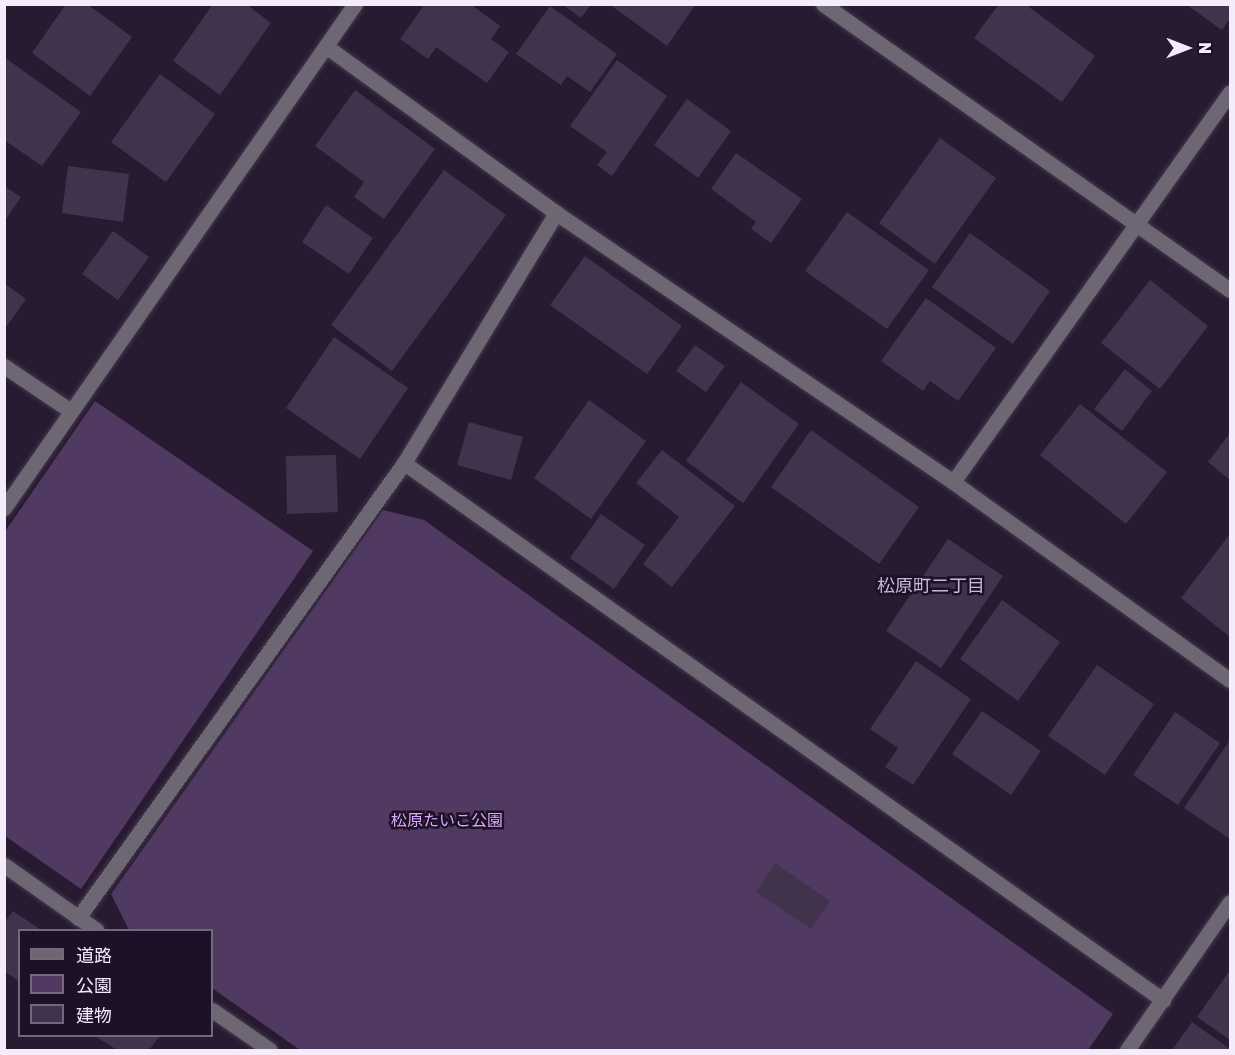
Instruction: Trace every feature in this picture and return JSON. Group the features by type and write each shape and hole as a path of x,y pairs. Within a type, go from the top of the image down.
{"street":[{"path":"4,508 355,4"},
{"path":"823,4 1230,290"},
{"path":"327,47 556,213 953,482 1230,680"},
{"path":"953,482 1138,225 1230,92"},
{"path":"78,918 404,463 556,213"},
{"path":"4,366 71,411"},
{"path":"404,463 1163,1000"},
{"path":"4,865 94,929"},
{"path":"1127,1050 1230,902"},
{"path":"213,1011 270,1050"}],"green space":[{"path":"95,401 313,551 81,889 5,836 4,533"},
{"name":"松原たいこ公園","path":"383,510 424,520 1113,1014 1088,1050 300,1050 213,989 213,929 128,929 111,894"}],"building":[{"path":"66,4 87,4 132,37 90,96 32,53"},
{"path":"213,4 246,4 271,23 220,95 173,61"},
{"path":"425,4 470,4 500,26 491,39 509,52 487,83 436,47 428,59 400,39"},
{"path":"562,4 591,4 581,18"},
{"path":"609,4 696,4 667,46"},
{"path":"999,4 1025,4 1095,56 1062,102 974,38"},
{"path":"1187,5 1230,5 1230,18 1222,30"},
{"path":"550,6 617,54 590,92 567,76 561,85 516,54"},
{"path":"4,57 81,112 42,166 4,140"},
{"path":"617,60 667,96 612,176 597,165 607,152 570,126"},
{"path":"160,74 215,114 166,182 111,142"},
{"path":"355,90 435,149 384,219 354,197 364,182 315,146"},
{"path":"687,99 731,131 698,178 654,145"},
{"path":"940,138 996,178 935,264 879,223"},
{"path":"736,153 802,199 771,243 751,229 756,222 711,189"},
{"path":"68,166 129,174 123,222 62,213"},
{"path":"444,170 506,215 392,371 331,325"},
{"path":"4,186 21,197 4,222"},
{"path":"326,205 373,238 349,274 302,242"},
{"path":"847,212 929,270 887,329 805,271"},
{"path":"113,231 149,257 118,300 82,274"},
{"path":"970,233 1050,291 1013,344 932,287"},
{"path":"585,256 682,326 647,374 550,305"},
{"path":"1150,280 1208,326 1160,389 1101,343"},
{"path":"4,283 26,299 7,326 4,324"},
{"path":"926,298 996,348 958,401 930,381 923,391 881,361"},
{"path":"334,337 408,388 360,459 286,408"},
{"path":"695,345 725,366 706,392 676,371"},
{"path":"1125,369 1152,391 1122,431 1094,409"},
{"path":"741,382 799,424 743,503 686,461"},
{"path":"589,400 646,441 591,519 534,478"},
{"path":"1080,404 1167,472 1126,524 1040,455"},
{"path":"469,422 523,437 511,480 457,465"},
{"path":"811,430 919,507 879,564 771,487"},
{"path":"1230,433 1230,480 1208,462"},
{"path":"662,450 735,506 672,587 643,564 679,517 636,483"},
{"path":"336,455 338,512 287,514 286,456"},
{"path":"601,514 645,545 614,589 570,558"},
{"path":"1230,534 1230,637 1181,598"},
{"path":"948,539 1003,576 941,668 886,631"},
{"path":"1002,600 1060,642 1018,701 960,659"},
{"path":"916,661 971,699 913,785 885,767 898,748 870,729"},
{"path":"1097,665 1154,704 1105,775 1048,736"},
{"path":"982,711 1041,751 1011,795 952,754"},
{"path":"1175,712 1220,743 1178,805 1133,775"},
{"path":"1230,740 1230,839 1184,808"},
{"path":"775,863 830,901 811,929 756,892"},
{"path":"13,911 40,929 18,929 18,981 4,971 4,923"},
{"path":"1230,970 1230,1040 1197,1017"},
{"path":"1192,1022 1230,1049 1230,1050 1172,1050"},
{"path":"97,1037 159,1037 149,1050 117,1050"}],"district":[{"name":"松原町二丁目","path":"931,585"}]}
